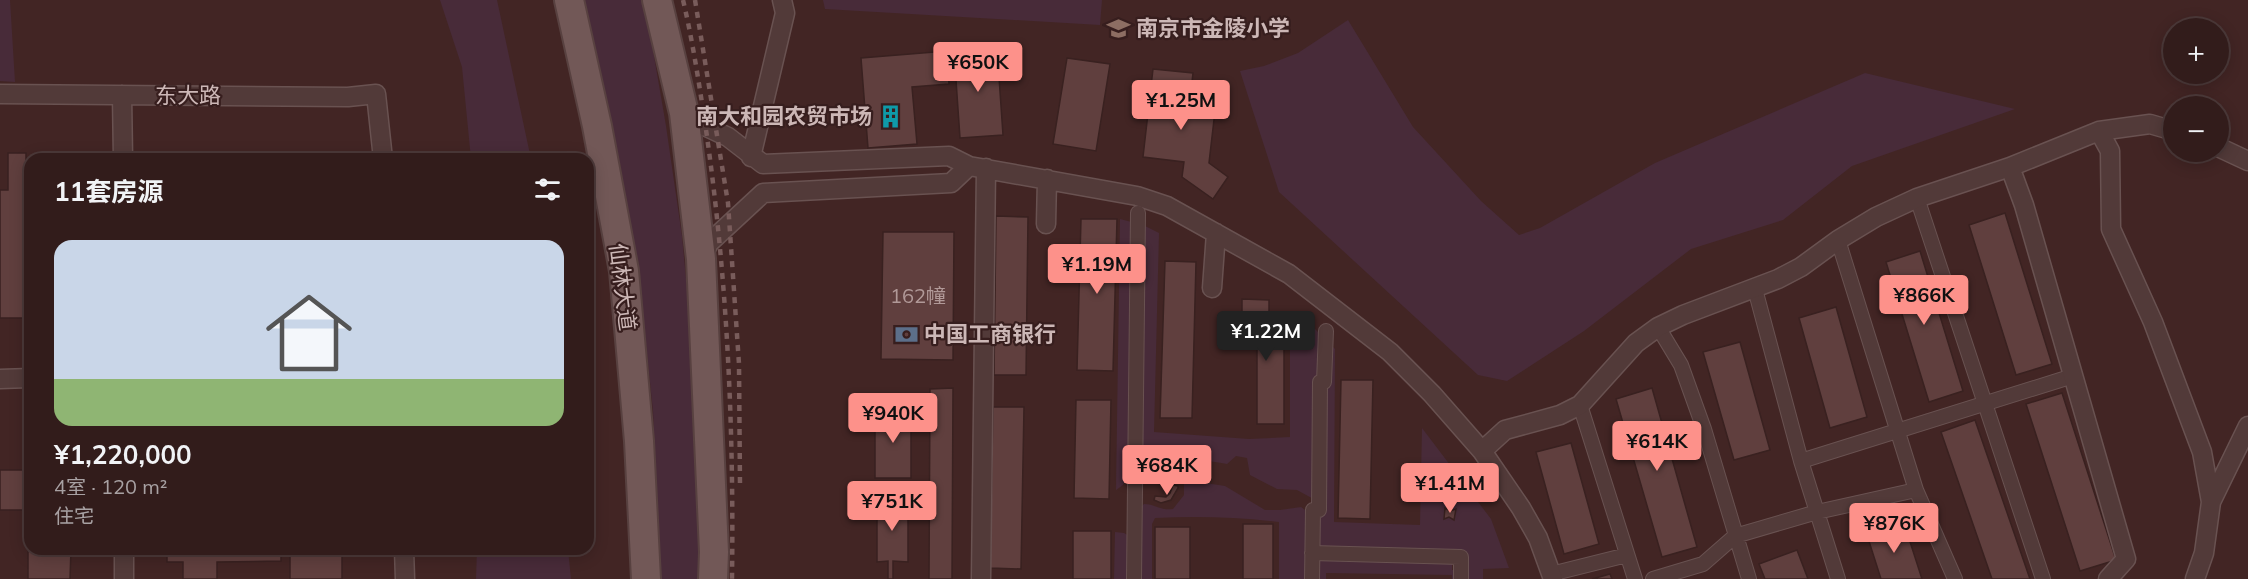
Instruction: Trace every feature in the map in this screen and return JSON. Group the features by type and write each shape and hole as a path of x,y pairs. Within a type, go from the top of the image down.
{"main road":[{"name":"仙林大道","path":"569,0 597,126 624,271 639,441 646,579"},
{"path":"657,0 684,113 701,259 714,552 713,579"}],"street":[{"path":"751,157 785,13 782,0"},
{"name":"东大路","path":"0,94 348,97 376,94 382,153"},
{"path":"122,95 123,153"},
{"path":"684,113 696,122 728,137 763,165 949,156 978,167 1137,196 1167,206 1289,274 1390,352 1432,394 1482,451 1521,508 1538,538 1552,576 1628,555"},
{"path":"1482,451 1505,430 1560,416 1580,405 1636,343 1658,327 1801,267 1838,240 1876,217 1917,198 2010,167 2099,131 2150,124 2163,128"},
{"path":"2099,131 2110,151 2111,230 2153,322 2202,452 2211,502 2204,553 2195,579"},
{"path":"2229,152 2248,161"},
{"path":"701,259 709,243 763,193 951,183 978,167"},
{"path":"978,167 981,579"},
{"path":"2010,167 2024,205 2126,559 2108,579"},
{"path":"1046,224 1047,179"},
{"path":"1917,198 2043,579"},
{"path":"1134,579 1138,213"},
{"path":"1212,288 1216,233"},
{"path":"1838,240 1916,490 1955,579"},
{"path":"1755,288 1801,461 1838,579"},
{"path":"1658,327 1681,365 1704,429 1749,579"},
{"path":"1312,579 1313,510 1319,510 1320,382 1324,382 1326,331"},
{"path":"1801,461 2073,376"},
{"path":"0,379 24,378"},
{"path":"1580,405 1635,579"},
{"path":"2211,502 2248,426"},
{"path":"1653,579 1703,564 1735,536 1817,512 1916,490"},
{"path":"1312,553 1461,557 1461,579"},
{"path":"124,555 124,579"},
{"path":"404,555 405,579"}],"shaded area":[{"path":"0,0 10,0 15,82 0,81"},
{"path":"440,0 497,0 530,153 470,153 462,67"},
{"path":"584,0 644,0 646,9 682,236 690,321 700,579 661,579 653,411 639,277 620,164"},
{"path":"823,0 1102,0 1100,25 825,9"},
{"path":"1348,20 1413,127 1481,201 1519,235 1540,228 1655,163 1865,73 2015,109 1852,166 1783,220 1691,249 1584,331 1507,381 1478,375 1279,192 1240,71 1264,66 1298,53"},
{"path":"1120,219 1143,225 1159,233 1154,432 1249,439 1290,437 1290,312 1315,329 1335,349 1334,522 1420,525 1422,428 1491,519 1509,568 1483,569 1483,579 1452,579 1452,575 1326,573 1326,579 1279,579 1279,522 1232,518 1171,517 1155,518 1152,524 1152,579 1114,579 1115,532 1124,533 1134,539 1134,513 1144,504 1173,509 1184,495 1184,484 1199,482 1225,486 1265,510 1301,507 1312,515 1319,502 1297,490 1277,489 1250,475 1247,458 1236,456 1227,464 1181,458 1159,459 1135,464 1123,485 1116,490","holes":["1421,550 1467,552 1469,569 1452,570 1452,563"]},
{"path":"477,555 569,555 571,579 476,579"}],"building":[{"path":"997,48 1003,135 960,138 954,51"},
{"name":"南大和园农贸市场","path":"947,51 949,84 912,87 917,144 868,148 861,58"},
{"path":"1067,58 1110,64 1096,151 1053,144"},
{"path":"1153,69 1193,73 1189,108 1215,111 1209,163 1228,177 1213,199 1182,177 1184,162 1143,157"},
{"path":"8,153 24,153 24,318 0,318 0,190 8,190"},
{"path":"2005,213 2052,364 2016,375 1969,225"},
{"path":"996,216 1028,217 1026,375 994,375"},
{"path":"1081,219 1117,219 1113,371 1077,370"},
{"path":"883,232 954,232 953,360 881,359"},
{"path":"1920,251 1963,391 1929,402 1886,262"},
{"path":"1165,261 1196,262 1192,418 1160,418"},
{"path":"1242,299 1269,300 1269,336 1284,336 1284,424 1257,424 1257,338 1242,338"},
{"path":"1836,307 1867,417 1830,428 1799,318"},
{"path":"1740,342 1770,450 1734,460 1703,352"},
{"path":"1341,380 1373,380 1370,519 1338,518"},
{"path":"953,388 952,579 929,579 930,389"},
{"path":"1652,388 1697,547 1662,557 1616,399"},
{"path":"2062,393 2116,560 2080,571 2026,404"},
{"path":"1076,400 1111,400 1109,499 1074,498"},
{"path":"993,407 1024,407 1021,569 990,568"},
{"path":"875,410 911,410 911,478 875,478"},
{"path":"1975,420 2030,579 1992,579 1941,432"},
{"path":"1571,443 1599,544 1564,554 1536,452"},
{"path":"0,470 24,470 24,510 0,510"},
{"path":"1173,485 1178,488 1171,500 1161,503 1154,500 1155,496 1166,497"},
{"path":"877,500 908,500 908,562 893,561 893,579 888,579 888,561 877,562"},
{"path":"1445,508 1450,511 1456,509 1454,520 1449,517 1444,519"},
{"path":"1904,523 1922,579 1881,579 1867,535"},
{"path":"1243,524 1273,524 1273,579 1243,579"},
{"path":"1155,527 1190,527 1190,579 1155,579"},
{"path":"1073,531 1111,531 1111,579 1073,579"},
{"path":"1797,550 1808,579 1765,579 1759,564"},
{"path":"28,555 71,555 70,579 28,579"},
{"path":"167,555 281,555 281,561 217,562 217,579 183,579 183,562 167,562"},
{"path":"290,555 342,555 342,579 290,579"},
{"path":"1610,574 1612,579 1592,579"}],"railway":[{"path":"683,0 704,116 723,289 732,463 732,579"},
{"path":"695,0 728,203 739,364 740,486"}],"place":[{"name":"南京市金陵小学","path":"1118,28"},
{"name":"南大和园农贸市场","path":"890,116"},
{"name":"中国工商银行","path":"906,334"}]}
